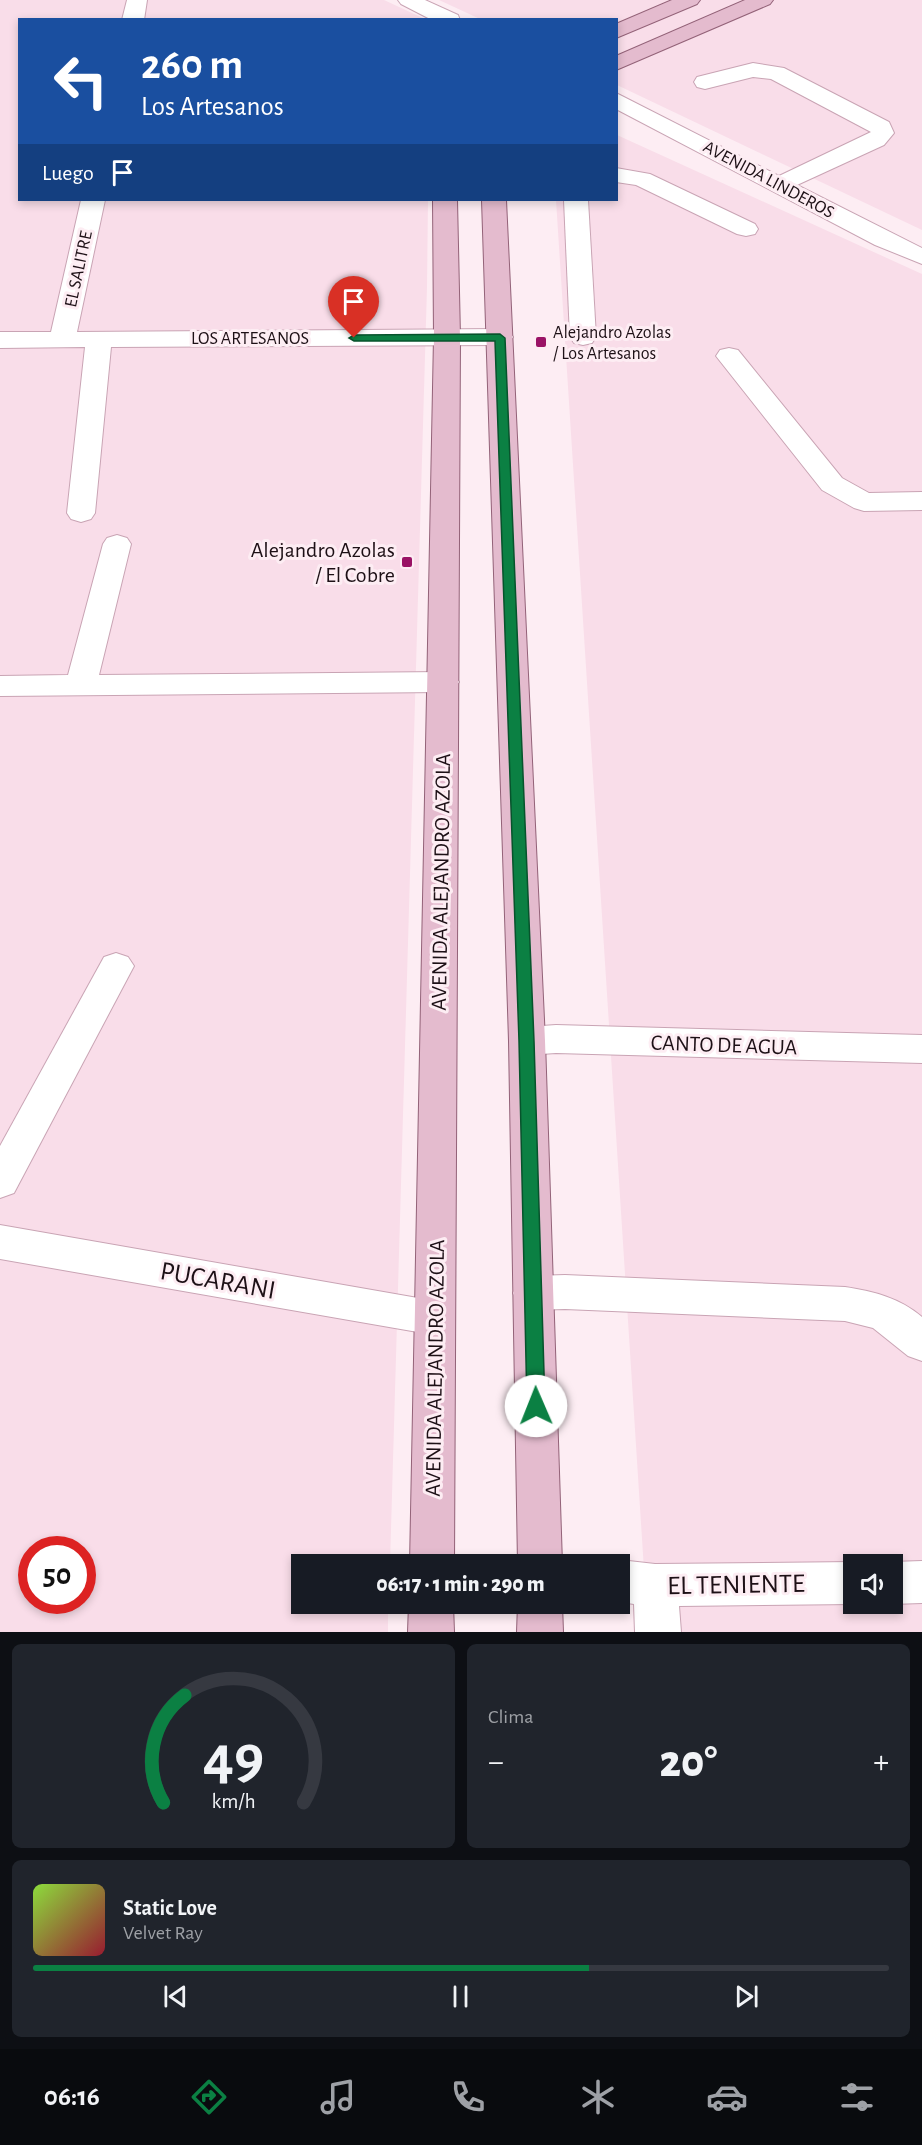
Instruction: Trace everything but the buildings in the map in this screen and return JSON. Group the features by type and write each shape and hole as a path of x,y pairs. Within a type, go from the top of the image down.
{"main road":[{"path":"618,31 690,0"},
{"path":"618,63 763,0"},
{"name":"AVENIDA ALEJANDRO AZOLA","path":"432,1554 447,337 445,201"},
{"path":"494,201 527,1041 540,1554"},
{"path":"431,1614 431,1632"},
{"path":"540,1614 540,1632"}],"street":[{"path":"133,18 137,0"},
{"path":"408,0 446,18"},
{"path":"705,82 753,70 776,73 881,127 883,133 876,140 778,184"},
{"name":"AVENIDA LINDEROS","path":"618,101 922,257"},
{"path":"618,175 642,179 746,228"},
{"name":"EL SALITRE","path":"63,339 93,201"},
{"path":"576,201 584,337"},
{"name":"LOS ARTESANOS","path":"0,340 500,338"},
{"path":"81,513 99,339"},
{"path":"729,356 832,484 864,502 922,501"},
{"path":"81,685 117,544"},
{"path":"0,686 443,682"},
{"path":"0,1182 116,966"},
{"name":"CANTO DE AGUA","path":"527,1041 556,1039 922,1049"},
{"name":"PUCARANI","path":"0,1242 435,1318"},
{"path":"533,1293 565,1292 845,1304 877,1309 908,1329 922,1344"},
{"path":"903,1583 922,1582"},
{"path":"637,1583 658,1632"},
{"name":"EL TENIENTE","path":"637,1583 843,1583"}],"shaded area":[{"path":"0,0 384,0 423,18 18,18 18,201 428,201 390,1554 291,1554 291,1614 388,1614 388,1632 0,1632"},
{"path":"439,0 922,0 922,230 618,85 618,18 478,18"},
{"path":"618,135 922,274 922,1632 648,1632 556,201 618,201"}],"place":[{"name":"Alejandro Azolas / Los Artesanos","path":"541,342"},
{"name":"Alejandro Azolas / El Cobre","path":"407,562"}],"route":[{"path":"354,338 500,338 527,1041 536,1406"}]}
